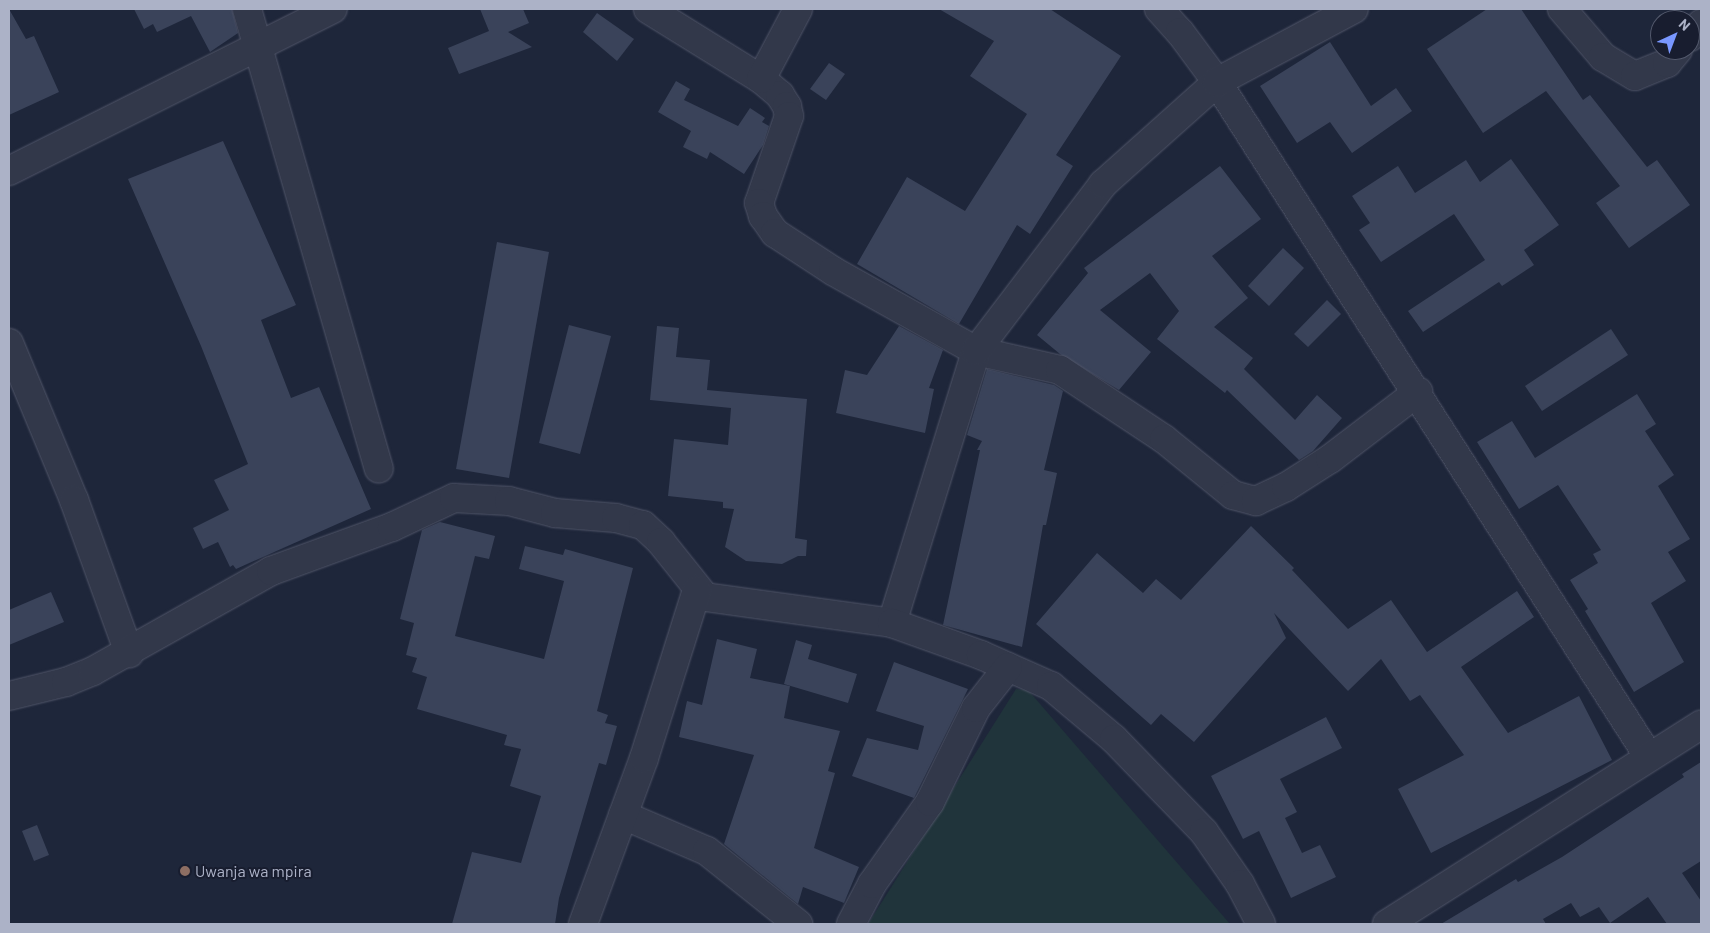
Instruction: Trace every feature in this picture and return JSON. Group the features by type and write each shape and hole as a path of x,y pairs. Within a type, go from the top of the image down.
{"street":[{"path":"247,9 379,468"},
{"path":"9,172 333,9"},
{"path":"648,9 762,79 780,94 789,116 759,203 763,216 775,233 833,272 976,352 1060,370 1164,439 1233,495 1256,501 1330,459 1418,392"},
{"path":"762,79 798,9"},
{"path":"1158,9 1180,32 1217,82 1418,392 1649,757"},
{"path":"892,623 976,352 1104,184 1217,82 1354,9"},
{"path":"1562,9 1603,57 1634,76 1666,63 1669,60"},
{"path":"9,343 74,500 129,653"},
{"path":"9,696 66,682 129,653 271,571 392,527 454,498 509,501 555,513 616,518 643,526 660,542 697,590 714,601 892,623 1008,667 1051,686 1114,739 1204,832 1240,884 1261,924"},
{"path":"583,924 623,814 697,590"},
{"path":"851,924 872,884 930,802 976,708 1008,667"},
{"path":"1387,924 1701,725"},
{"path":"623,814 707,851 798,924"}],"shaded area":[{"path":"1016,689 1028,690 1230,924 868,924"}],"building":[{"path":"9,9 26,39 34,36 59,92 9,115"},
{"path":"134,9 232,9 238,33 210,52 191,16 157,32 153,24 144,29"},
{"path":"480,9 523,9 529,23 508,32 532,47 459,74 448,48 489,31"},
{"path":"939,9 1050,9 1121,56 1056,155 1073,166 1030,234 1017,225 959,324 857,264 907,177 965,211 1027,114 970,76 994,41"},
{"path":"1487,9 1521,9 1583,100 1590,95 1647,167 1657,160 1690,205 1629,248 1596,203 1620,186 1546,91 1483,133 1427,49"},
{"path":"597,13 634,39 617,61 583,32"},
{"path":"1330,42 1371,106 1396,88 1412,111 1352,153 1330,122 1297,143 1260,86"},
{"path":"829,63 845,74 826,100 810,89"},
{"path":"676,81 690,89 684,100 738,126 750,108 765,118 762,122 769,126 763,145 744,174 710,152 707,159 683,147 691,131 658,112"},
{"path":"223,141 296,305 261,320 291,398 319,387 371,509 236,569 233,565 230,567 218,542 203,549 193,528 229,510 214,480 248,464 201,346 128,179"},
{"path":"1511,159 1559,225 1524,250 1534,265 1502,286 1499,282 1423,332 1408,311 1485,260 1454,214 1381,262 1359,230 1370,223 1352,196 1398,166 1415,193 1466,160 1480,182"},
{"path":"1220,166 1261,219 1212,256 1248,298 1214,327 1253,358 1244,369 1295,420 1317,395 1342,418 1313,451 1299,460 1227,390 1225,393 1157,339 1179,311 1150,273 1100,310 1151,352 1119,390 1060,354 1037,335 1088,273 1084,268"},
{"path":"497,242 549,252 509,478 456,469"},
{"path":"1283,248 1304,268 1269,306 1248,286"},
{"path":"1327,300 1341,314 1308,347 1294,334"},
{"path":"569,325 611,336 580,454 539,443"},
{"path":"657,326 679,328 676,357 710,360 707,390 807,399 795,538 807,540 806,556 798,556 782,564 746,561 725,547 734,509 723,508 723,502 668,496 674,439 728,445 731,408 650,400"},
{"path":"899,326 943,350 929,388 934,389 925,433 836,413 845,370 867,375"},
{"path":"1611,329 1628,355 1542,411 1525,386"},
{"path":"987,369 1054,385 1063,391 1044,470 1057,473 1046,525 1043,525 1022,647 943,625 980,450 977,450 982,441 967,435"},
{"path":"1637,394 1656,424 1645,431 1674,475 1658,486 1690,539 1668,552 1686,581 1651,603 1684,662 1634,692 1585,611 1588,609 1570,580 1598,563 1593,554 1601,550 1558,485 1519,509 1477,442 1512,421 1535,458"},
{"path":"440,522 495,536 489,559 475,556 455,636 544,659 564,581 519,569 525,546 563,555 565,549 633,568 597,711 608,715 605,723 617,726 606,765 599,763 559,898 555,924 452,924 472,852 521,863 541,796 510,786 521,749 504,745 507,735 417,709 427,677 412,672 417,658 406,655 414,623 400,619 422,530"},
{"path":"1251,526 1294,568 1292,570 1348,629 1391,600 1427,652 1517,591 1534,617 1461,667 1508,733 1579,696 1612,760 1431,853 1398,789 1464,755 1420,695 1410,701 1381,659 1348,691 1274,613 1286,638 1194,742 1161,714 1151,725 1036,624 1097,553 1143,593 1156,579 1181,600"},
{"path":"51,592 64,622 9,645 9,610"},
{"path":"717,639 757,649 750,678 790,686 784,718 840,731 828,771 835,773 814,848 859,867 844,903 803,887 798,904 724,844 754,755 679,737 687,701 702,705"},
{"path":"796,640 812,645 808,659 857,674 848,703 784,684"},
{"path":"894,662 968,689 914,798 852,776 867,738 918,750 924,726 876,711"},
{"path":"1326,717 1342,748 1280,779 1297,812 1285,818 1302,853 1320,845 1336,877 1291,898 1259,831 1243,839 1211,776"},
{"path":"1701,762 1701,861 1682,873 1701,901 1701,924 1667,924 1648,897 1610,923 1599,907 1580,917 1571,903 1543,919 1546,924 1441,924 1516,879 1518,882 1562,857 1684,777 1682,774"},
{"path":"37,825 49,855 34,861 22,831"}],"place":[{"name":"Uwanja wa mpira","path":"185,871"}]}
